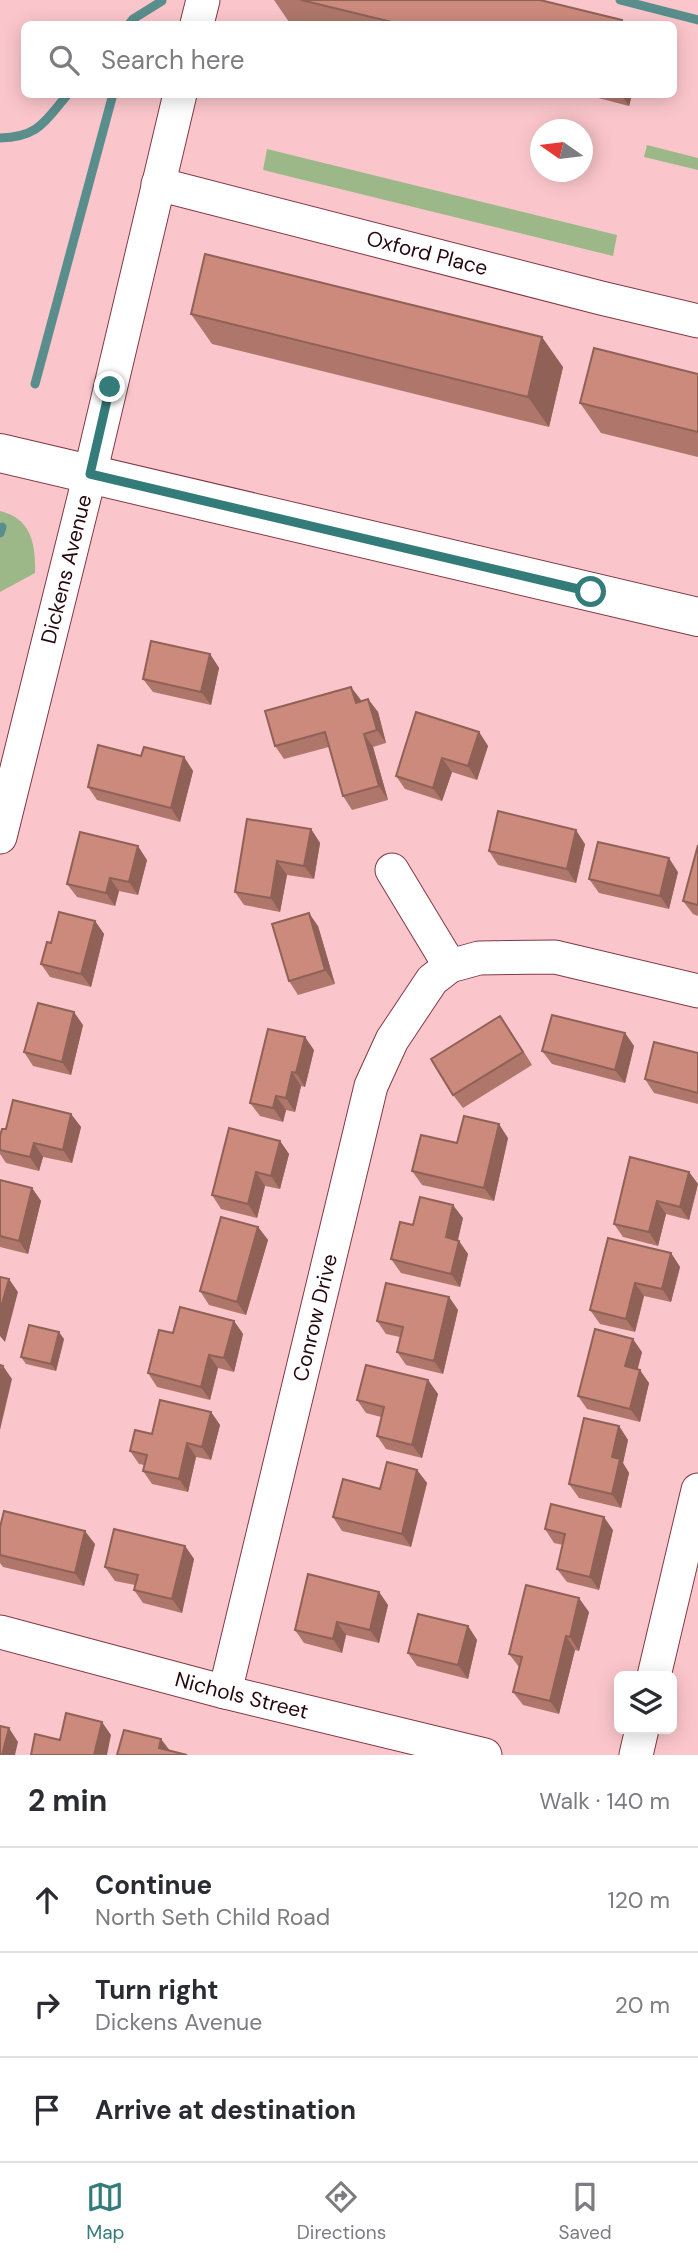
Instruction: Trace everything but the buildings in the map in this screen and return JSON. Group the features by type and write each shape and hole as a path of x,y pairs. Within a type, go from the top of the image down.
{"main road":[{"path":"0,453 698,617"}],"street":[{"path":"198,21 203,0"},
{"name":"Dickens Avenue","path":"0,837 179,98"},
{"name":"Oxford Place","path":"158,184 698,321"},
{"path":"392,870 450,966 479,958 555,957 698,991"},
{"name":"Conrow Drive","path":"225,1692 371,1086 392,1040 432,980 450,966"},
{"path":"655,1671 698,1490"},
{"name":"Nichols Street","path":"0,1632 225,1692 485,1755"},
{"path":"636,1755 641,1734"}],"green space":[{"path":"647,145 698,158 698,170 644,157"},
{"path":"267,149 617,235 613,256 263,170"},
{"path":"0,511 19,520 30,534 35,573 0,592"}],"waterway":[{"path":"620,0 698,20"},
{"path":"131,21 162,1"},
{"path":"0,138 33,131 47,120 65,98"},
{"path":"35,384 112,98"},
{"path":"0,533 2,527"}],"route":[{"path":"110,387 90,474 591,592"}]}
